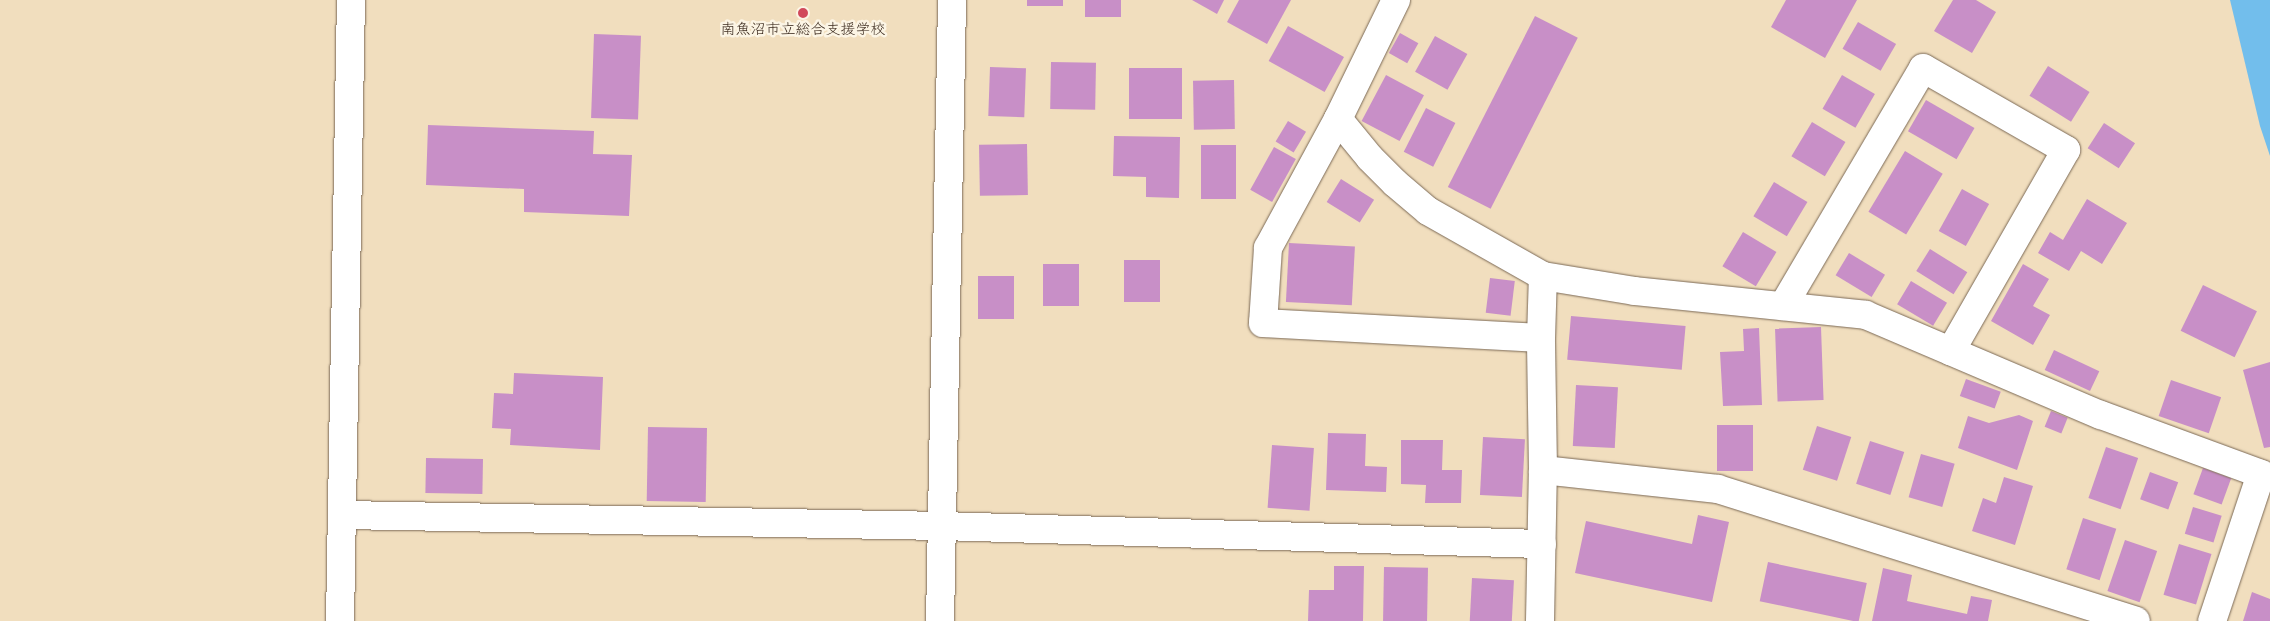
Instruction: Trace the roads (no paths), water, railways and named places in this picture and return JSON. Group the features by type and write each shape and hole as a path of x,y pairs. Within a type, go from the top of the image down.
{"street":[{"path":"340,621 351,0"},
{"path":"940,621 952,0"},
{"path":"1385,4 1338,118 1268,248 1263,323 1541,338"},
{"path":"1784,306 1923,68 2066,150 1951,351"},
{"path":"1338,118 1376,164 1428,211 1543,276 1635,291 1866,315 2100,415 2261,474 2212,621"},
{"path":"1540,621 1543,470 1541,338 1543,276"},
{"path":"1543,470 1718,489 2136,621"},
{"path":"343,515 941,526 1542,544"}],"water":[{"path":"2230,0 2270,0 2270,156 2260,126"}],"place":[{"name":"南魚沼市立総合支援学校","path":"803,13"}]}
